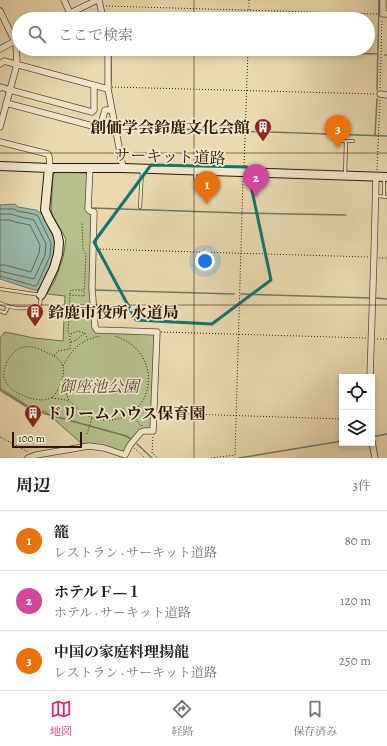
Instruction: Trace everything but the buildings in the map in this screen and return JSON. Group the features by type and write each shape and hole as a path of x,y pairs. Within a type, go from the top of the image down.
{"street":[{"path":"64,0 70,12"},
{"path":"383,0 385,14"},
{"path":"73,12 99,2 101,12"},
{"path":"0,11 12,32"},
{"path":"0,49 12,43"},
{"path":"0,127 17,64 17,56"},
{"path":"108,56 108,88 122,168"},
{"path":"1,62 17,64 108,88"},
{"path":"0,88 92,112 94,110 94,85"},
{"path":"380,94 387,95"},
{"path":"6,103 100,128 105,110 111,110"},
{"path":"0,142 48,154 50,161 45,210 57,233 59,242 58,254 54,268 41,295"},
{"name":"サーキット道路","path":"0,166 122,168 195,175 209,171 382,177"},
{"path":"31,457 88,446 104,448 125,455 130,445 141,432 153,431 157,332 97,330 95,327 92,288 94,212 88,209 90,167"},
{"path":"370,374 374,258 382,177"},
{"path":"373,446 375,458"}],"lane":[{"path":"339,141 353,141"},
{"path":"345,176 346,141"},
{"path":"140,207 142,169"},
{"path":"208,195 209,171"},
{"path":"378,196 385,197 382,177"},
{"path":"0,289 41,295 39,314 33,315 29,308"},
{"path":"0,303 8,307 29,308 40,306"},
{"path":"0,311 5,313 8,307"}],"path":[{"path":"249,0 249,10"},
{"path":"99,2 312,12"},
{"path":"382,177 377,171 385,14"},
{"path":"212,458 234,455 247,56"},
{"path":"108,88 380,94"},
{"path":"70,295 84,296 85,290 86,254 83,250 82,222"},
{"path":"93,248 387,258"},
{"path":"72,351 70,349 70,334 68,332 70,291 85,290"},
{"path":"70,334 78,331 85,333 88,339"},
{"path":"157,332 387,339"},
{"path":"70,342 75,341 85,333"},
{"path":"63,366 72,351 81,343 88,339 102,336"},
{"path":"70,402 63,378 64,369 58,358 30,347 16,350 11,356 6,366 4,378 12,388 18,392 38,400 52,398 70,402 81,412 92,418 110,420 120,418 132,413 141,402 146,394 149,380 145,359 138,350 122,339 111,336"},
{"path":"54,356 58,351 70,349"},
{"path":"52,398 63,378"},
{"path":"132,413 140,425 143,426"},
{"path":"154,413 339,419"},
{"path":"87,434 92,418"},
{"path":"153,431 152,453 158,458"},
{"path":"0,437 31,457"},
{"path":"130,445 145,458"}],"highlighted area":[{"path":"151,165 247,167 271,280 212,324 136,320 94,242"}],"green space":[{"name":"御座池公園","path":"56,172 88,173 92,215 93,328 153,333 155,336 152,429 139,431 128,443 124,452 98,445 82,444 46,412 31,408 0,388 0,338 5,332 34,338 63,341 65,296 47,294 55,280 63,258 66,239 52,214 51,209 53,175"}],"water":[{"path":"15,204 18,207 36,210 42,214 56,242 54,257 40,290 34,290 0,279 0,205"}],"waterway":[{"path":"377,90 379,0"},
{"path":"111,56 111,84"},
{"path":"375,135 377,99"},
{"path":"117,127 387,136"},
{"path":"92,208 346,215"},
{"path":"94,290 234,294"},
{"path":"241,294 371,298"},
{"path":"375,298 387,299"},
{"path":"0,390 32,410 126,436 131,439"},
{"path":"375,436 387,434"},
{"path":"239,458 339,441"},
{"path":"137,444 152,458"}],"place":[{"name":"創価学会鈴鹿文化会館","path":"263,142"},
{"name":"中国の家庭料理揚龍","path":"338,148"},
{"name":"ホテルＦ―１","path":"256,197"},
{"name":"籠","path":"207,204"},
{"name":"鈴鹿市役所 水道局","path":"35,327"},
{"name":"ドリームハウス保育園","path":"33,428"}]}
